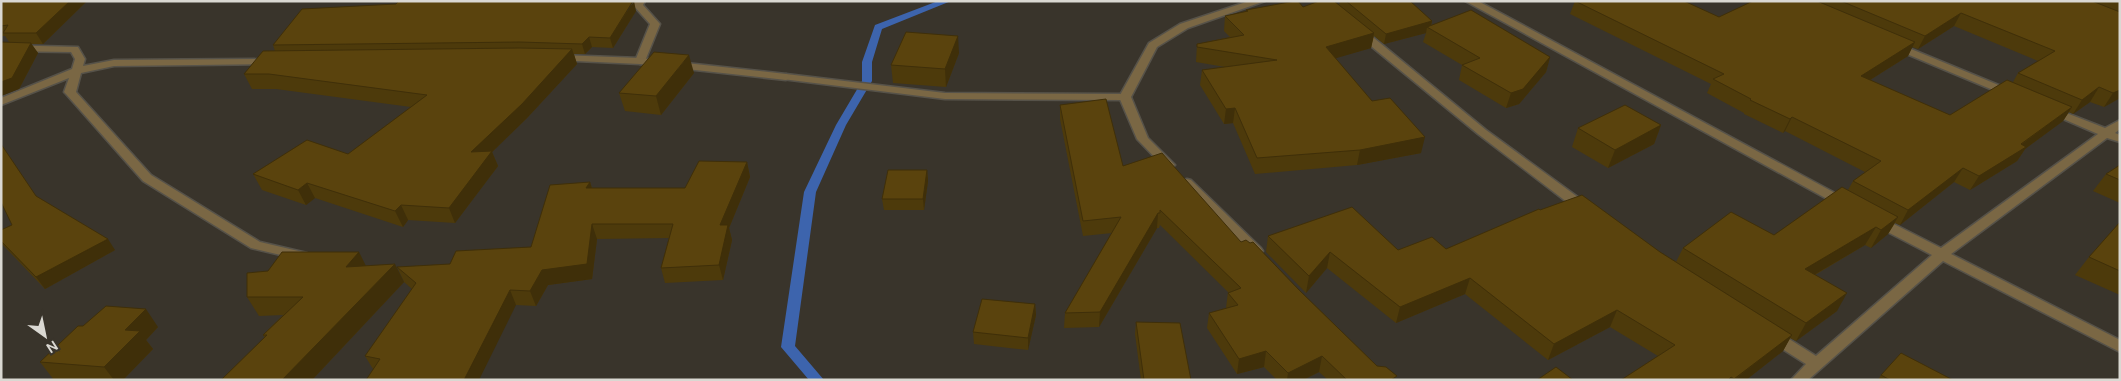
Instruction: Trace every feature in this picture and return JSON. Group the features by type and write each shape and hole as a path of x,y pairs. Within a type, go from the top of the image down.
{"street":[{"path":"640,1 638,5 655,24 640,61"},
{"path":"1125,98 1153,45 1184,26 1260,1"},
{"path":"1470,1 1941,255 2120,348"},
{"path":"1353,26 1482,132 1597,218"},
{"path":"1888,43 2015,96"},
{"path":"1,48 74,49 80,59 70,92 147,178 256,244 310,258"},
{"path":"543,58 640,61 944,96 1125,98"},
{"path":"1,102 76,71 114,63 284,60"},
{"path":"1125,98 1144,139 1268,263"},
{"path":"2043,107 2120,139"},
{"path":"1798,380 1941,255 2120,122"},
{"path":"1759,327 1817,364"}],"building":[{"path":"1,1 70,1 36,33 3,33 8,25 1,26"},
{"path":"399,1 633,1 610,38 589,37 582,44 520,42 273,45 302,9 396,4"},
{"path":"1298,1 1303,7 1319,1 1334,1 1374,33 1326,47 1372,101 1390,98 1425,137 1360,150 1257,158 1235,108 1226,109 1202,70 1277,60 1197,47 1197,44 1244,35 1225,16"},
{"path":"1346,1 1410,1 1432,21 1386,34"},
{"path":"1575,1 1684,1 1719,17 1753,1 1817,1 1915,42 1861,76 1950,115 2007,80 2072,107 2021,144 2026,147 1979,176 1963,168 1908,210 1853,181 1881,161 1792,117 1790,119 1750,100 1713,79 1724,74"},
{"path":"1841,1 2092,1 2120,12 2120,90 2113,93 2099,87 2082,100 2018,73 2055,51 1961,13 1925,36"},
{"path":"1471,10 1550,57 1523,89 1511,93 1462,65 1480,58 1427,27"},
{"path":"906,32 958,36 945,69 891,65"},
{"path":"1,42 31,43 12,78 1,82"},
{"path":"572,49 522,104 471,152 492,151 449,208 401,205 395,211 307,183 298,190 253,174 307,140 348,154 427,95 269,74 244,74 263,51"},
{"path":"654,52 689,55 656,96 619,93"},
{"path":"1106,99 1123,166 1162,153 1241,242 1246,240 1250,243 1253,242 1377,366 1386,367 1397,376 1391,380 1347,380 1322,356 1288,373 1266,351 1239,359 1209,313 1238,305 1228,293 1241,288 1160,210 1160,213 1158,213 1100,312 1065,313 1121,217 1083,221 1060,105"},
{"path":"1625,105 1661,125 1615,150 1578,128"},
{"path":"1,144 36,196 108,239 36,277 1,241 1,230 12,225 1,202"},
{"path":"699,161 747,162 720,225 728,225 719,265 661,268 673,224 592,224 587,264 542,270 530,291 510,290 464,380 366,380 380,359 365,356 416,283 397,267 450,264 456,251 531,247 550,185 590,182 586,188 685,188"},
{"path":"2120,165 2120,180 2106,174"},
{"path":"888,170 927,170 923,199 882,199"},
{"path":"1842,187 1898,217 1881,230 1876,227 1805,269 1847,293 1806,323 1683,248 1731,212 1774,235"},
{"path":"1582,195 1660,252 1792,335 1734,379 1731,377 1728,380 1621,380 1675,345 1617,310 1554,344 1470,278 1400,307 1330,252 1309,276 1268,236 1352,207 1398,250 1432,237 1446,249 1539,209"},
{"path":"2120,222 2120,271 2089,257"},
{"path":"282,252 359,252 346,267 395,264 282,380 221,380 267,335 263,335 303,297 247,297 247,273 268,271"},
{"path":"982,299 1035,304 1028,338 973,332"},
{"path":"106,306 146,309 125,330 140,331 104,367 40,362 78,326 83,326"},
{"path":"1136,322 1180,323 1191,380 1144,380"},
{"path":"1901,353 1953,380 1890,380 1881,375"},
{"path":"1556,367 1573,380 1537,380"}],"waterway":[{"path":"817,380 788,347 810,192 841,125 867,81 867,62 878,27 947,1"}]}
